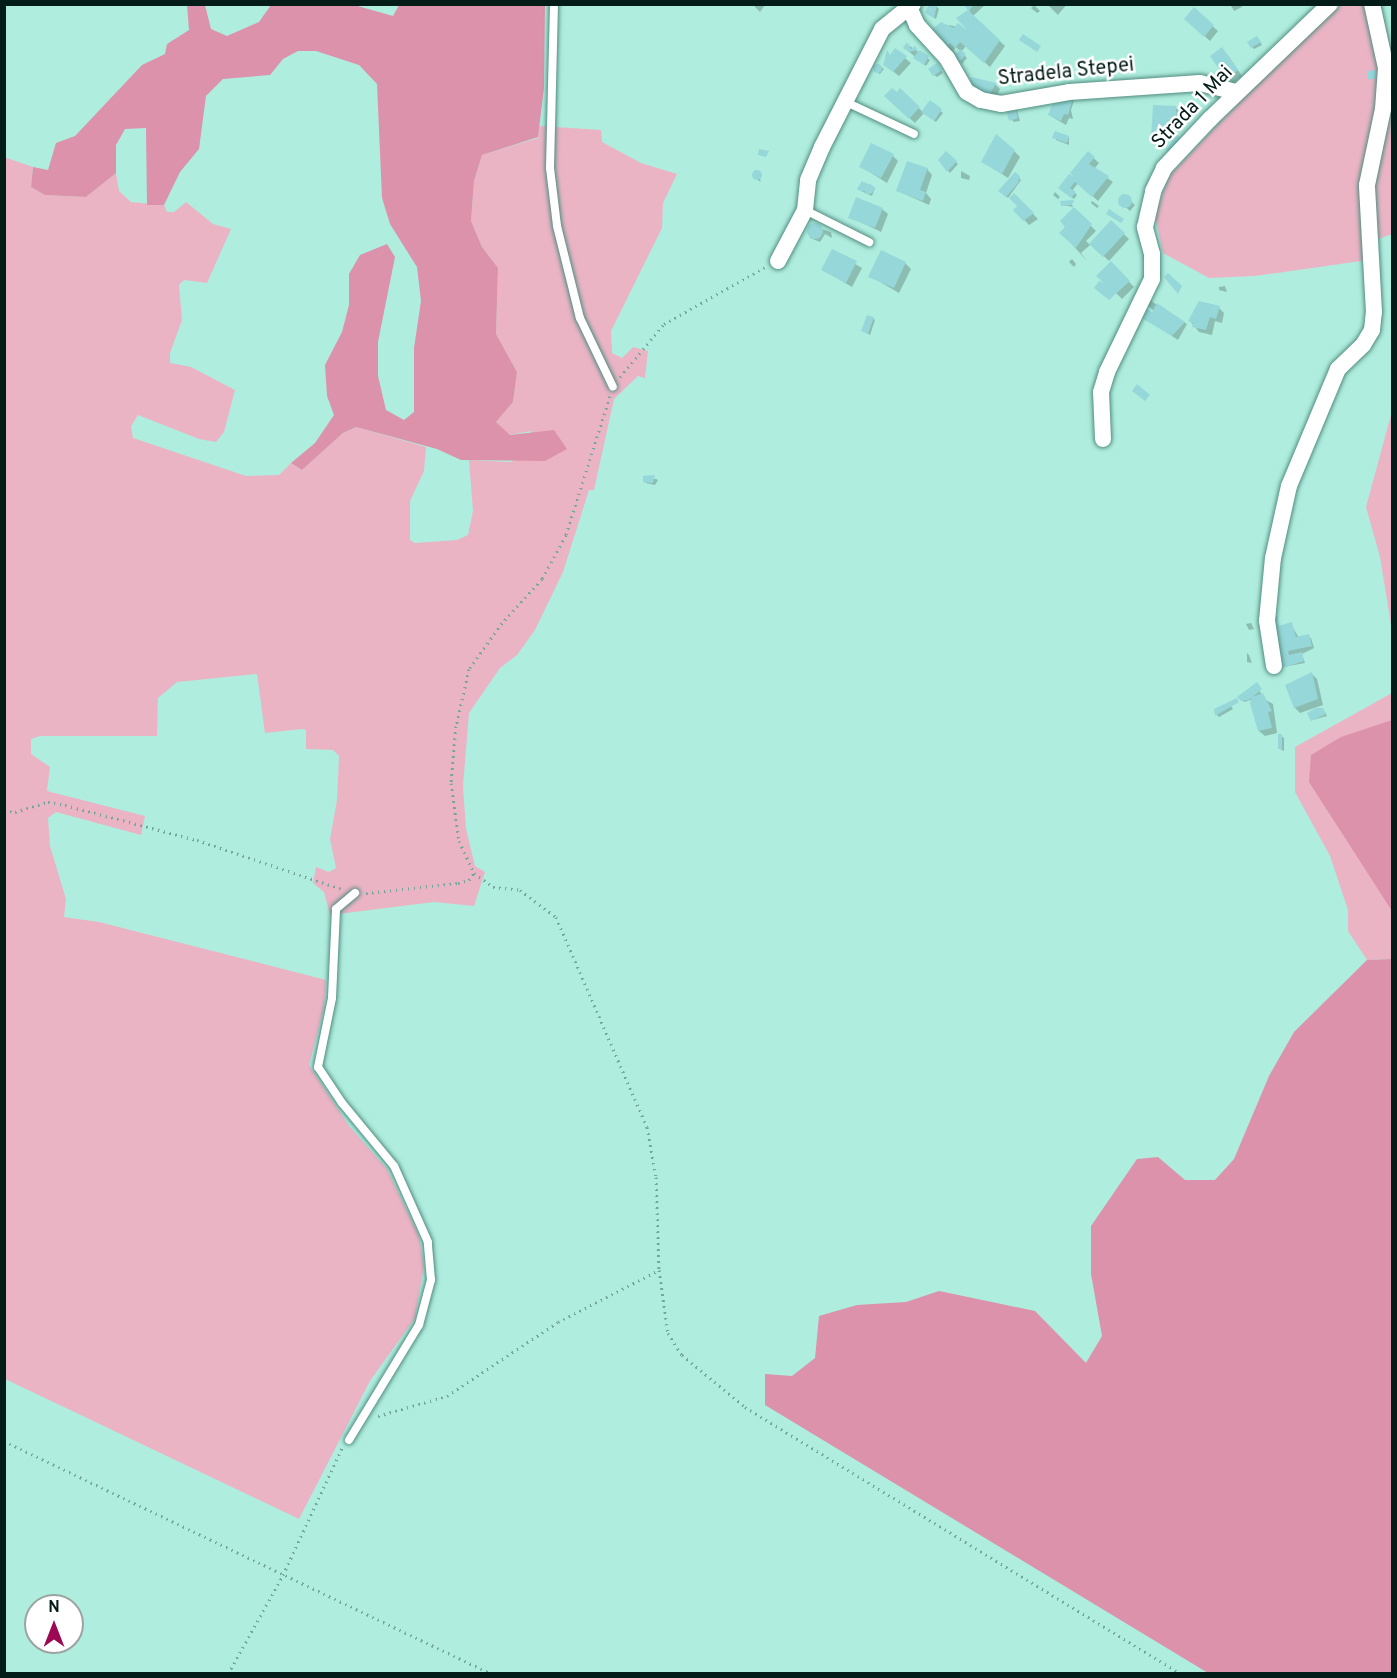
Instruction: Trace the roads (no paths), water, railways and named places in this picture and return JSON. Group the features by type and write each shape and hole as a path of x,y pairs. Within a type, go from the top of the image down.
{"street":[{"name":"Strada 1 Mai","path":"1102,439 1101,392 1107,372 1152,279 1145,227 1153,191 1164,168 1237,92 1330,4"},
{"path":"1274,666 1267,621 1273,558 1289,486 1338,369 1363,345 1372,330 1374,312 1367,185 1386,129 1386,68 1372,4"},
{"name":"Stradela Stepei","path":"911,6 917,25 946,58 967,92 981,100 1001,104 1070,92 1200,84 1237,92"},
{"path":"778,261 805,210 808,180 882,29 911,6"}],"lane":[{"path":"554,4 550,168 557,226 580,318 612,387"},
{"path":"846,102 914,134"},
{"path":"805,210 869,242"},
{"path":"349,1440 420,1325 431,1280 428,1242 394,1166 342,1104 318,1067 332,998 336,909 355,893"}]}
